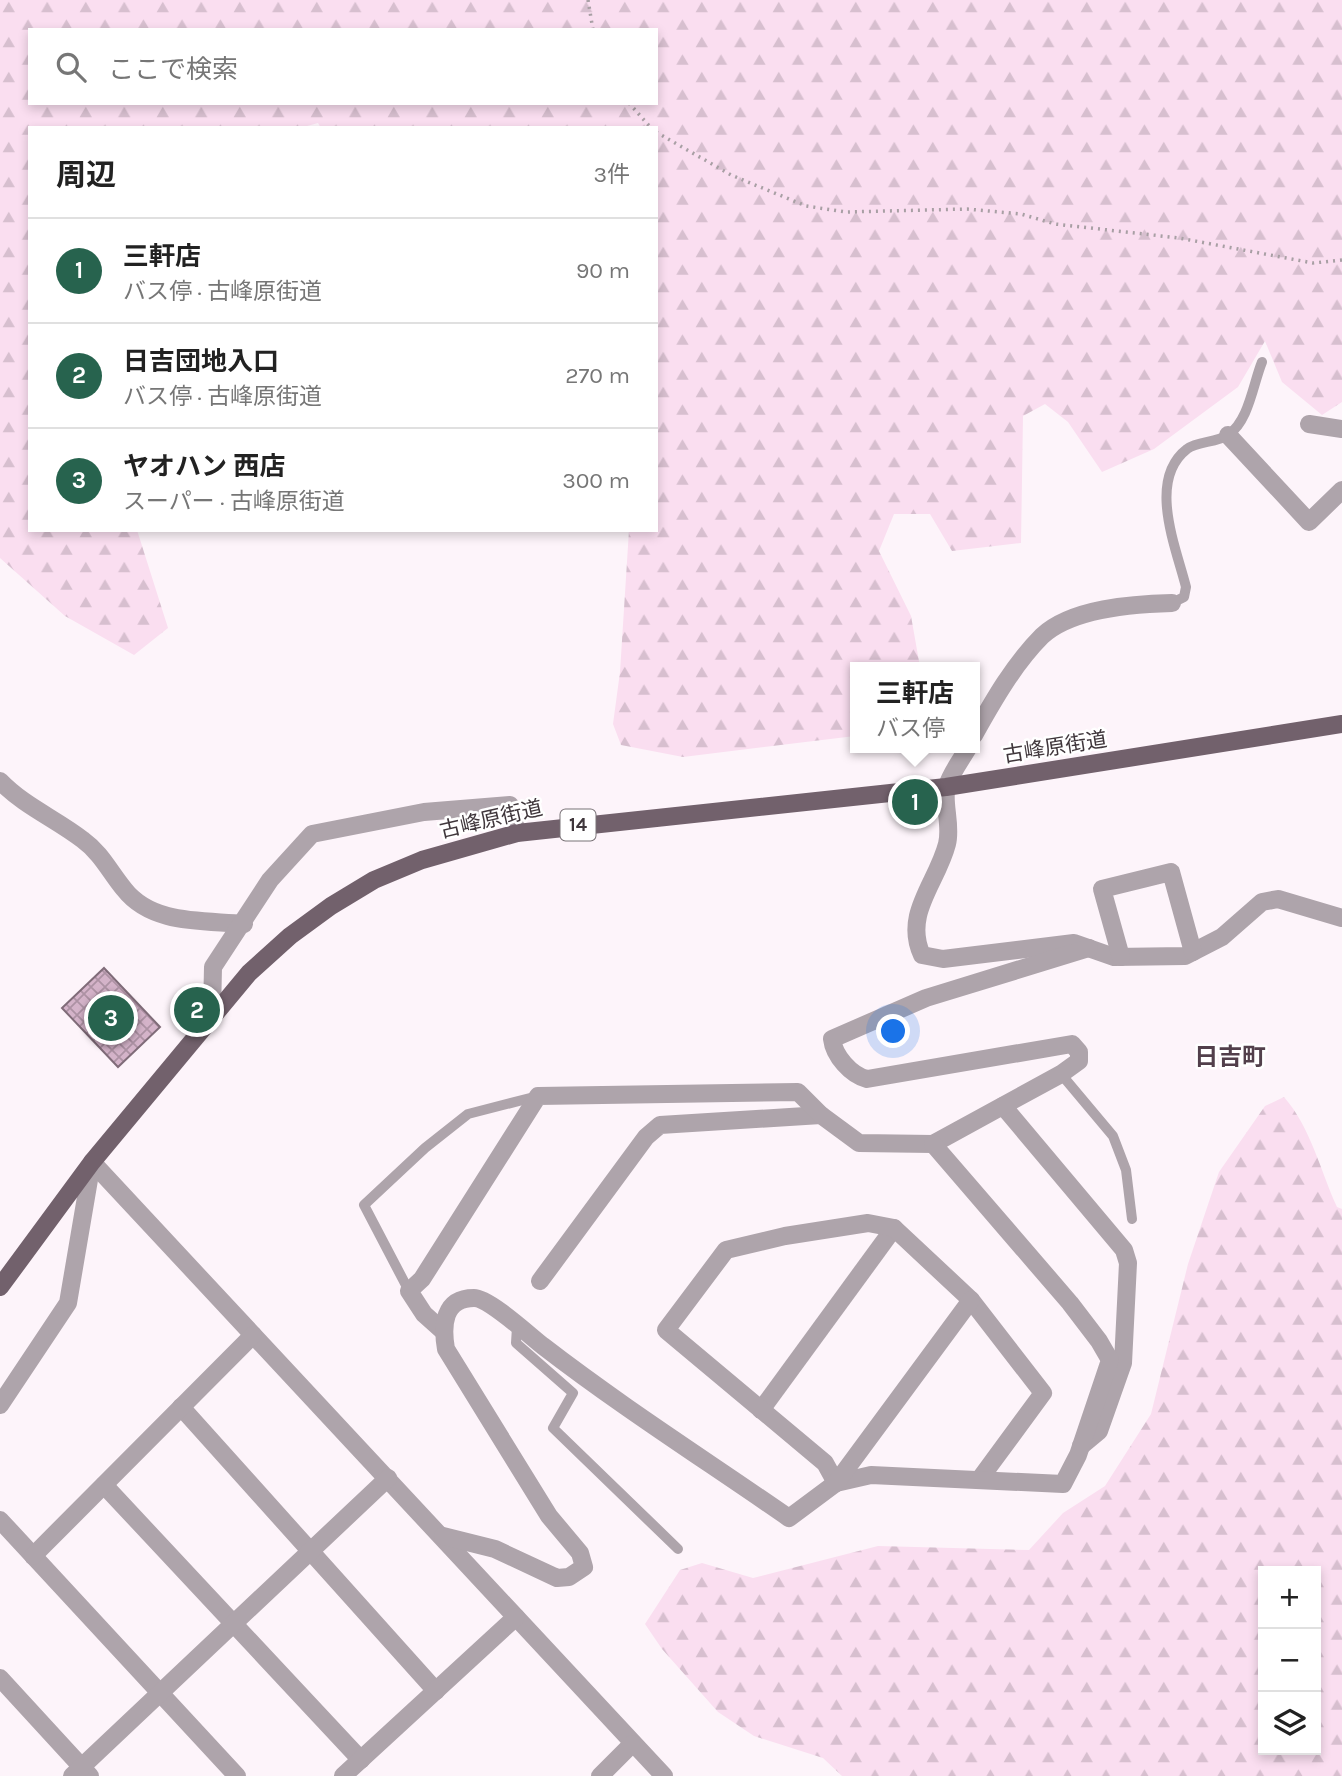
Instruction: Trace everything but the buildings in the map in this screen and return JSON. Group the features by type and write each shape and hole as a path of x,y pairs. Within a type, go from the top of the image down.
{"main road":[{"name":"古峰原街道","path":"0,1287 92,1162 212,1014 249,973 290,936 374,880 422,860 517,833 946,787 1342,724"}],"street":[{"path":"1309,424 1342,429"},
{"path":"1228,435 1309,522 1342,490"},
{"path":"980,727 1022,660 1044,634 1076,618 1126,604 1172,603"},
{"path":"965,753 946,787 950,828 946,847 916,913 916,943 922,955 943,959 1074,943 1121,957 1185,956 1222,937 1262,902 1278,899 1342,918"},
{"path":"0,781 13,794 85,841 105,861 125,891 148,909 164,916 244,924"},
{"path":"212,1014 213,967 244,924 270,880 312,834 424,812 510,804 517,833"},
{"path":"1121,957 1102,889 1171,872 1193,952"},
{"path":"443,1331 424,1314 409,1291 422,1279 538,1096 798,1092 821,1115 859,1143 933,1143 1061,1074 1079,1061 1079,1052 1072,1044 866,1079 853,1075 833,1046 832,1039 926,998 1089,948"},
{"path":"1003,1106 1124,1250 1128,1263 1123,1363 1099,1432 1081,1446"},
{"path":"540,1281 646,1137 660,1125 821,1115"},
{"path":"836,1483 872,1475 1063,1484 1081,1446 1110,1360 1070,1303 933,1143"},
{"path":"92,1162 443,1536 663,1776"},
{"path":"0,1405 68,1303 92,1162"},
{"path":"836,1483 825,1463 666,1330 726,1250 741,1244 868,1223 894,1228 971,1300 1043,1394 979,1480"},
{"path":"761,1410 894,1228"},
{"path":"443,1536 495,1549 557,1577 569,1577 583,1567 580,1553 549,1516 446,1349 443,1331 446,1313 459,1301 476,1297 789,1518 836,1483 971,1300"},
{"path":"33,1556 253,1335"},
{"path":"181,1407 436,1691"},
{"path":"0,1678 81,1773 160,1693 388,1478"},
{"path":"104,1485 360,1760"},
{"path":"0,1520 237,1776"},
{"path":"344,1776 516,1617"},
{"path":"600,1776 632,1744"}],"lane":[{"path":"1172,603 1184,597 1186,587 1170,519 1167,481 1171,465 1189,447 1228,435 1243,416 1262,362"},
{"path":"1061,1074 1113,1136 1126,1170 1132,1219"},
{"path":"409,1291 365,1205 425,1148 468,1114 538,1096"},
{"path":"517,1326 516,1343 573,1393 553,1428 678,1549"}],"path":[{"path":"588,0 593,28"},
{"path":"631,105 649,126"},
{"path":"658,133 731,174 806,206 846,212 967,209 1021,214 1055,224 1179,238 1313,262 1342,260"}],"green space":[{"path":"0,0 1342,0 1342,402 1322,415 1282,382 1265,341 1238,387 1154,449 1102,472 1068,422 1045,404 1023,416 1021,543 952,551 930,514 894,514 879,551 911,616 919,662 850,662 850,737 683,757 621,745 613,724 620,672 629,532 658,532 658,126 320,126 318,123 307,126 28,126 28,532 138,532 168,628 134,655 65,616 0,558"},
{"path":"1284,1097 1301,1122 1337,1207 1342,1209 1342,1776 842,1776 823,1758 754,1736 718,1712 662,1649 645,1624 680,1570 702,1563 753,1578 878,1546 1029,1550 1063,1513 1105,1486 1151,1414 1188,1264 1219,1172 1265,1106"}],"place":[{"name":"三軒店","path":"915,802"},
{"name":"日吉団地入口","path":"197,1010"},
{"name":"ヤオハン 西店","path":"111,1018"}],"district":[{"name":"日吉町","path":"1230,1057"}]}
